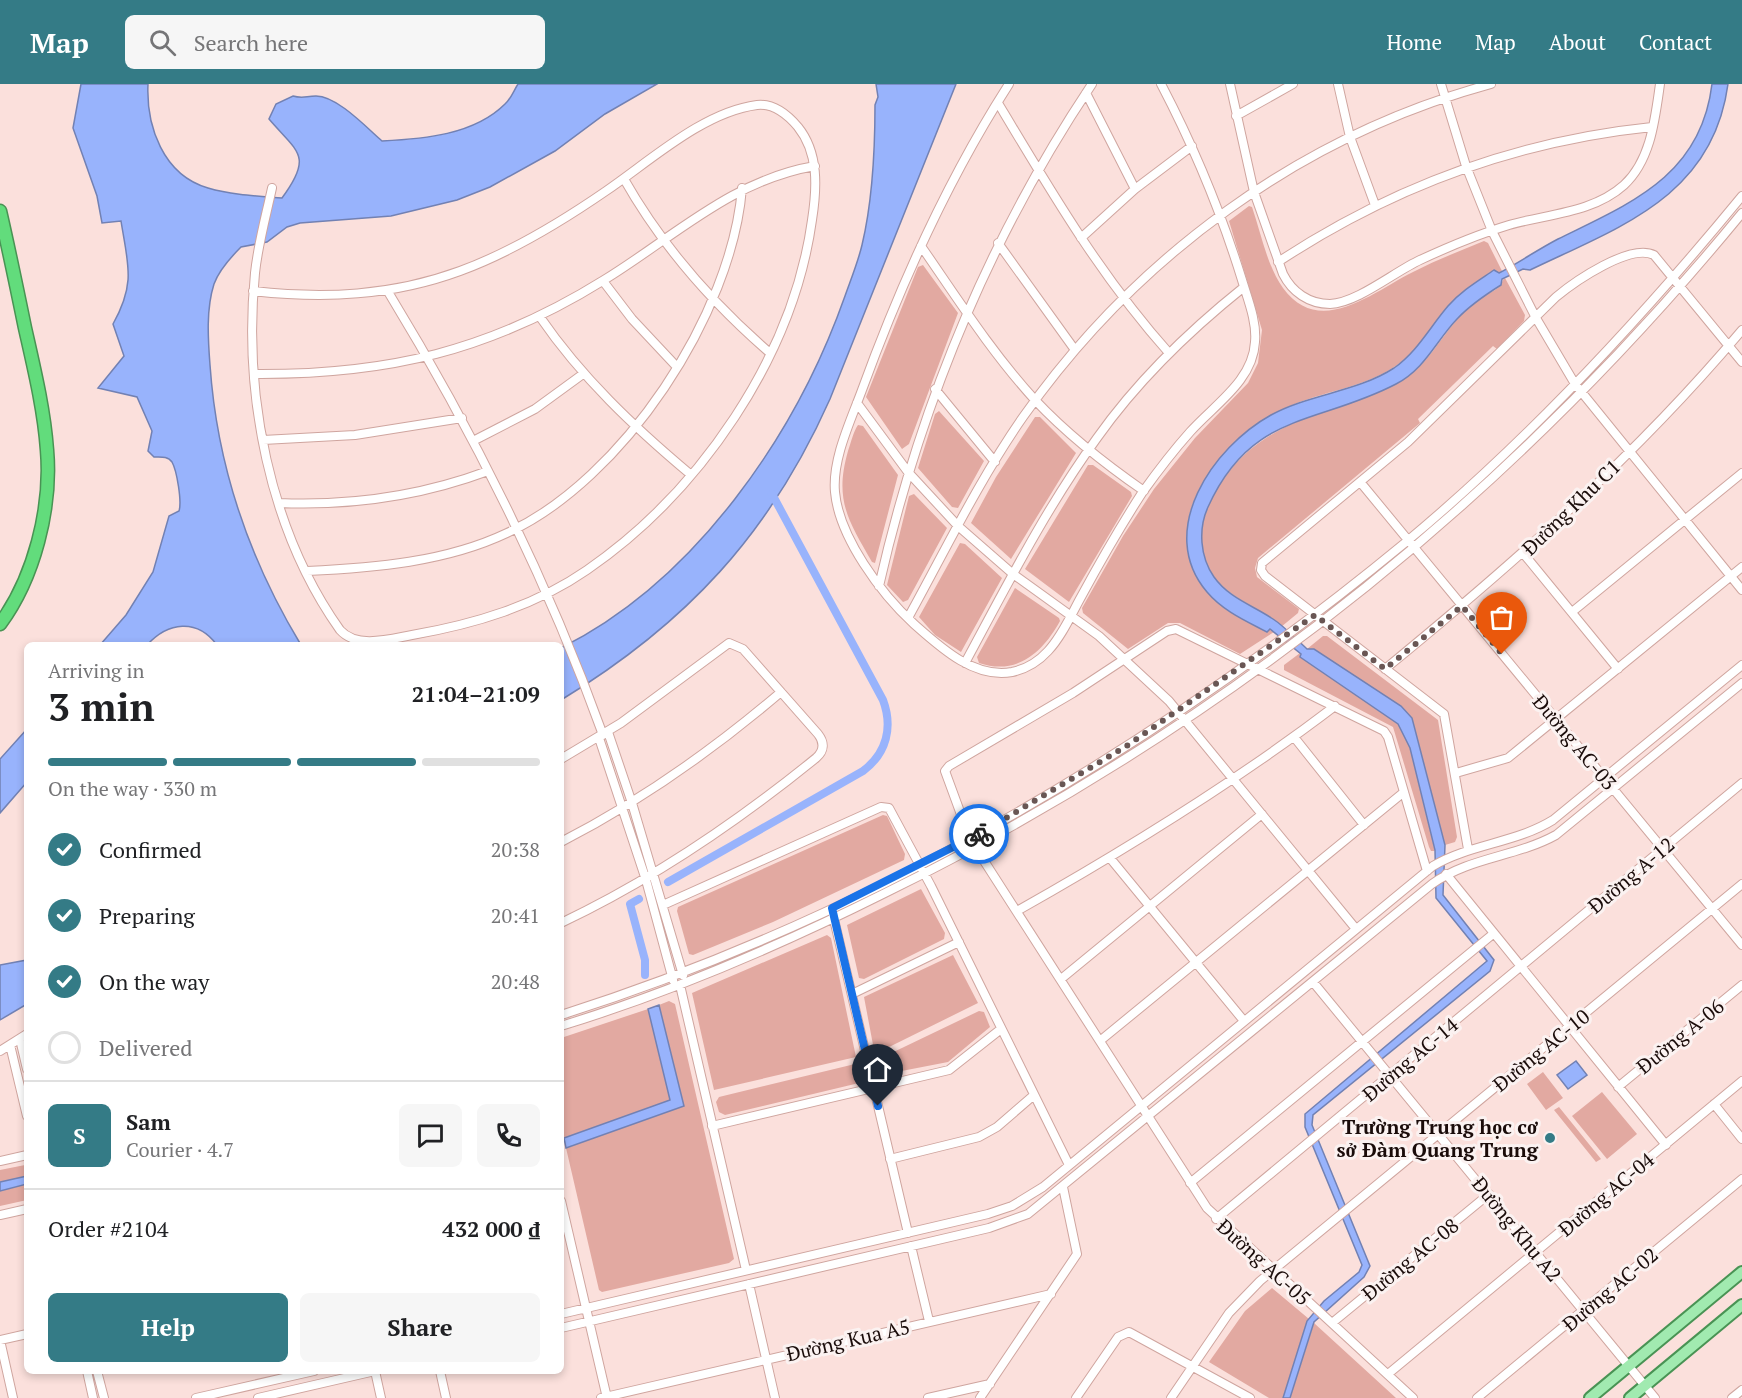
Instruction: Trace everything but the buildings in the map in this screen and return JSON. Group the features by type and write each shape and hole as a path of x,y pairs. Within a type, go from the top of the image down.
{"highway":[{"path":"0,211 32,358 47,451 43,509 34,554 22,587 0,624"}],"main road":[{"path":"1590,1398 1742,1272"},
{"path":"1630,1398 1742,1305"}],"street":[{"path":"1009,84 953,181 888,321 857,403 836,469 835,492 850,536 879,586 932,640 965,663 994,673 1014,671 1031,665 1051,649 1114,538 1144,491 1190,433 1240,381 1249,367 1255,335 1244,287 1220,215 1192,146 1161,84"},
{"path":"879,586 908,472 966,311 998,243 1037,170 1092,84"},
{"path":"1230,84 1254,192 1286,281 1299,294 1317,302 1337,303 1420,260 1492,231 1590,205 1611,195 1635,172 1644,155 1652,128 1660,84"},
{"path":"1236,116 1293,84"},
{"path":"1338,84 1350,137 1375,205"},
{"path":"1441,84 1466,166 1492,231 1536,318 1575,384 1742,590"},
{"path":"908,618 995,462 1035,400 1075,350 1124,297 1168,255 1254,192 1350,137 1445,98 1491,84"},
{"path":"1086,93 1135,189"},
{"path":"998,103 1037,170 1081,238 1169,353"},
{"path":"253,291 330,296 387,290 447,275 493,258 570,215 693,131 731,113 759,105 778,109 796,125 808,143 814,166 816,188 807,248 790,307 770,352 736,412 690,474 624,541 591,568 547,594 503,612 399,637 360,641 347,637 340,630 307,571 279,503 263,440 254,374 253,291 258,252 272,188"},
{"path":"1278,262 1375,205 1466,166 1550,143 1652,128"},
{"path":"1081,238 1135,189 1192,146"},
{"path":"254,374 328,372 427,358 488,340 540,317 603,281 664,241 712,205 742,188 778,174 814,166"},
{"path":"624,179 664,241 713,300 770,352"},
{"path":"307,571 374,567 474,545 517,528 579,484 634,426 677,367 713,300 734,238 742,188"},
{"path":"564,1014 672,976 832,908 970,839 1067,783 1179,712 1315,615 1408,541 1575,384 1673,278 1742,196"},
{"path":"564,1025 680,984 834,918 924,874 1088,782 1186,720 1289,648 1414,549 1581,394 1742,213"},
{"path":"998,243 1075,350"},
{"path":"921,246 966,311 1035,400 1088,450 1144,491"},
{"path":"1468,849 1444,714 1265,576 1262,565 1361,483 1454,400 1561,293 1583,277 1634,254 1652,254 1742,363"},
{"path":"603,281 632,319 677,367"},
{"path":"965,663 1013,574 1088,450 1136,388 1169,353 1244,287"},
{"path":"387,290 462,418 517,528 565,635 603,735 672,976 680,984"},
{"path":"540,317 584,374 634,426 690,474"},
{"name":"Đường Khu C1","path":"1385,669 1523,553 1629,452 1742,330"},
{"path":"473,441 536,409 584,374"},
{"path":"936,389 995,462"},
{"path":"857,403 908,472 958,526 1013,574 1071,615 1125,659 1179,712 1356,929"},
{"path":"263,440 365,434 462,418"},
{"path":"279,503 337,503 390,498 439,487 488,471"},
{"path":"1572,612 1742,473"},
{"name":"Đường AC-03","path":"1361,483 1742,945"},
{"path":"1523,553 1618,669"},
{"path":"1456,774 1504,761 1742,567"},
{"path":"1125,659 1174,629 1247,664 1261,668 1386,733 1430,868"},
{"path":"564,757 603,735 729,643 743,649 820,737 822,752 743,815 654,875 564,921"},
{"name":"Đường AC-05","path":"1125,659 946,768 945,777 970,839 1142,1104 1147,1118 1216,1219 1413,1398"},
{"path":"564,1313 988,1214 1012,1206 1043,1187 1430,868 1468,849 1543,826 1742,665"},
{"path":"564,1327 1015,1220 1039,1207 1432,884 1446,874 1471,863 1545,841 1566,828 1742,683"},
{"path":"564,840 623,809 701,756 781,692"},
{"path":"1017,911 1110,858 1233,779 1335,706"},
{"path":"603,735 632,803 682,972 680,984 746,1270"},
{"path":"1294,737 1364,825"},
{"name":"Đường A-12","path":"1520,968 1742,783"},
{"path":"1101,1040 1404,792"},
{"path":"663,905 884,807 891,810 1069,1165"},
{"path":"1061,979 1262,814"},
{"path":"1110,858 1244,1021"},
{"path":"1446,874 1666,1145"},
{"name":"Đường AC-10","path":"1171,1398 1234,1306 1273,1269 1742,885"},
{"path":"832,908 908,1233"},
{"path":"1190,1183 1493,934"},
{"path":"852,993 959,942"},
{"name":"Đường AC-14","path":"1216,1219 1520,968"},
{"name":"Đường Khu A2","path":"1313,982 1655,1398"},
{"name":"Đường A-06","path":"1618,1086 1742,985"},
{"path":"712,1126 953,1068 1001,1029"},
{"path":"0,1051 23,1036"},
{"path":"10,1045 24,1103"},
{"name":"Đường AC-04","path":"1388,1374 1742,1081"},
{"path":"890,1159 979,1137 997,1127 1034,1095"},
{"path":"1714,1104 1742,1139"},
{"path":"0,1161 24,1156"},
{"name":"Đường AC-02","path":"1477,1398 1742,1179"},
{"path":"980,1398 1077,1254 1063,1187"},
{"name":"Đường AC-08","path":"1329,1321 1489,1194"},
{"path":"0,1215 24,1210"},
{"path":"564,1214 605,1398"},
{"name":"Đường Kua A5","path":"911,1246 929,1322"},
{"path":"749,1284 775,1398"},
{"name":"Đường Kua A5","path":"605,1398 1051,1294"},
{"path":"1076,1398 1118,1338 1126,1332 1136,1334 1250,1398"},
{"path":"13,1398 0,1340 24,1335"},
{"path":"88,1374 93,1398"},
{"path":"98,1374 104,1398"},
{"path":"196,1398 258,1384 284,1374 288,1391"},
{"path":"258,1384 260,1398 362,1374"},
{"path":"376,1374 381,1398"},
{"path":"441,1374 446,1398"},
{"path":"928,1398 990,1383"},
{"path":"1732,1398 1742,1390"}],"shaded area":[{"path":"1249,206 1252,207 1277,279 1298,303 1313,310 1330,310 1347,306 1422,268 1484,241 1488,243 1502,271 1468,288 1450,305 1410,354 1391,369 1364,382 1307,399 1280,411 1257,426 1215,465 1200,488 1190,513 1187,539 1192,565 1207,591 1220,604 1259,628 1267,632 1270,628 1274,632 1240,654 1180,623 1168,623 1128,649 1083,613 1082,608 1123,536 1154,489 1195,438 1248,383 1258,363 1262,330 1229,221"},
{"path":"923,265 958,313 909,444 902,449 866,397 918,267"},
{"path":"1505,278 1525,315 1524,321 1497,349 1493,346 1418,419 1420,423 1258,558 1255,568 1257,577 1299,609 1298,613 1281,627 1220,584 1205,559 1201,532 1208,506 1233,466 1248,451 1283,428 1383,390 1404,379 1426,360 1458,318 1471,305 1499,287"},
{"path":"939,411 984,461 958,508 952,507 918,468 935,414"},
{"path":"1035,417 1040,417 1076,453 1011,559 971,523 996,477"},
{"path":"858,425 863,426 898,475 875,563 872,562 856,534 843,497 844,468"},
{"path":"1088,465 1093,465 1131,492 1132,496 1069,602 1025,569"},
{"path":"914,494 947,528 908,600 903,602 887,585 909,496"},
{"path":"960,543 965,544 1002,578 961,652 935,635 919,617"},
{"path":"1015,588 1059,618 1060,621 1037,651 1017,664 993,666 979,663 977,657"},
{"path":"1323,636 1327,636 1438,720 1457,837 1455,842 1445,845 1412,718 1401,706 1307,649"},
{"path":"1300,653 1300,657 1398,724 1410,748 1435,851 1431,851 1429,847 1393,727 1284,670 1284,665"},
{"path":"883,815 887,816 905,854 904,860 773,922 693,955 689,954 677,911 678,907"},
{"path":"921,889 945,933 944,939 864,979 859,978 847,925"},
{"path":"827,935 831,938 856,1057 714,1090 692,993"},
{"path":"953,955 978,1003 881,1051 874,1050 864,997"},
{"path":"669,1001 675,1004 734,1259 729,1263 602,1292 599,1290 566,1148 684,1106 659,1005"},
{"path":"648,1009 671,1100 564,1138 564,1037"},
{"path":"979,1011 984,1012 990,1027 948,1062 881,1075 877,1063 879,1059"},
{"path":"855,1064 860,1067 863,1078 859,1083 725,1115 719,1112 716,1102 719,1097"},
{"path":"1543,1072 1563,1098 1546,1110 1527,1084"},
{"path":"1602,1092 1637,1134 1607,1159 1572,1116"},
{"path":"1559,1107 1601,1159 1596,1162 1554,1110"},
{"path":"24,1165 24,1177 0,1182 0,1170"},
{"path":"24,1185 24,1201 0,1206 0,1191"},
{"path":"1272,1288 1309,1319 1283,1398 1269,1398 1209,1362 1245,1311"},
{"path":"1314,1323 1396,1398 1290,1398"}],"water":[{"path":"81,84 148,84 150,116 154,132 160,147 179,172 192,182 208,188 245,195 282,198 297,172 298,155 294,147 269,119 276,104 293,96 324,97 333,101 351,113 382,141 431,137 478,123 507,102 518,84 657,84 605,114 555,151 490,187 457,200 391,216 300,223 287,227 267,242 241,247 219,274 211,294 208,335 214,403 220,439 228,475 251,545 282,612 299,642 214,642 201,630 182,626 164,632 150,642 103,642 126,615 153,572 169,516 179,511 180,501 172,462 166,458 154,457 148,451 152,431 137,397 98,388 124,356 113,324 125,297 128,262 121,221 102,223 97,196 73,128"},
{"path":"876,84 956,84 830,399 806,448 780,492 751,534 720,572 647,640 606,671 564,698 564,646 610,619 655,584 697,544 735,499 769,451 799,400 824,348 862,245 873,175 875,105 878,97"},
{"path":"1712,84 1728,84 1719,123 1703,155 1682,181 1657,203 1596,239 1530,270 1523,269 1502,279 1501,285 1478,300 1457,319 1415,371 1396,384 1289,425 1266,437 1245,453 1225,476 1205,516 1202,534 1203,552 1209,569 1220,584 1234,596 1277,622 1307,649 1314,649 1401,706 1412,718 1445,845 1443,895 1494,960 1490,971 1313,1115 1312,1125 1370,1266 1364,1277 1314,1322 1290,1398 1283,1398 1307,1321 1324,1301 1359,1272 1362,1265 1305,1127 1305,1114 1487,961 1436,898 1435,850 1410,748 1398,724 1300,657 1301,654 1270,629 1267,632 1243,620 1213,599 1192,568 1187,543 1189,518 1198,493 1212,469 1249,429 1286,408 1365,383 1394,368 1416,347 1453,301 1476,282 1494,270 1499,273 1558,239 1611,213 1658,182 1678,164 1694,142 1705,116"},
{"path":"24,732 24,785 0,813 0,759"},
{"path":"24,961 24,1006 0,1020 0,965"},
{"path":"659,1005 684,1106 566,1148 564,1138 670,1100 648,1009"},
{"path":"1576,1061 1587,1075 1568,1089 1557,1075"},
{"path":"24,1177 24,1185 0,1191 0,1182"}],"waterway":[{"path":"668,882 863,771 878,756 886,739 887,720 883,700 772,494"},
{"path":"639,899 630,904 645,960 645,975"}],"way so far":[{"path":"979,834 1067,783 1179,712 1315,615 1385,669 1462,606 1502,654"}],"place":[{"name":"Trường Trung học cơ sở Đàm Quang Trung","path":"1550,1138"}],"route":[{"path":"878,1106 832,908 979,834"}]}
